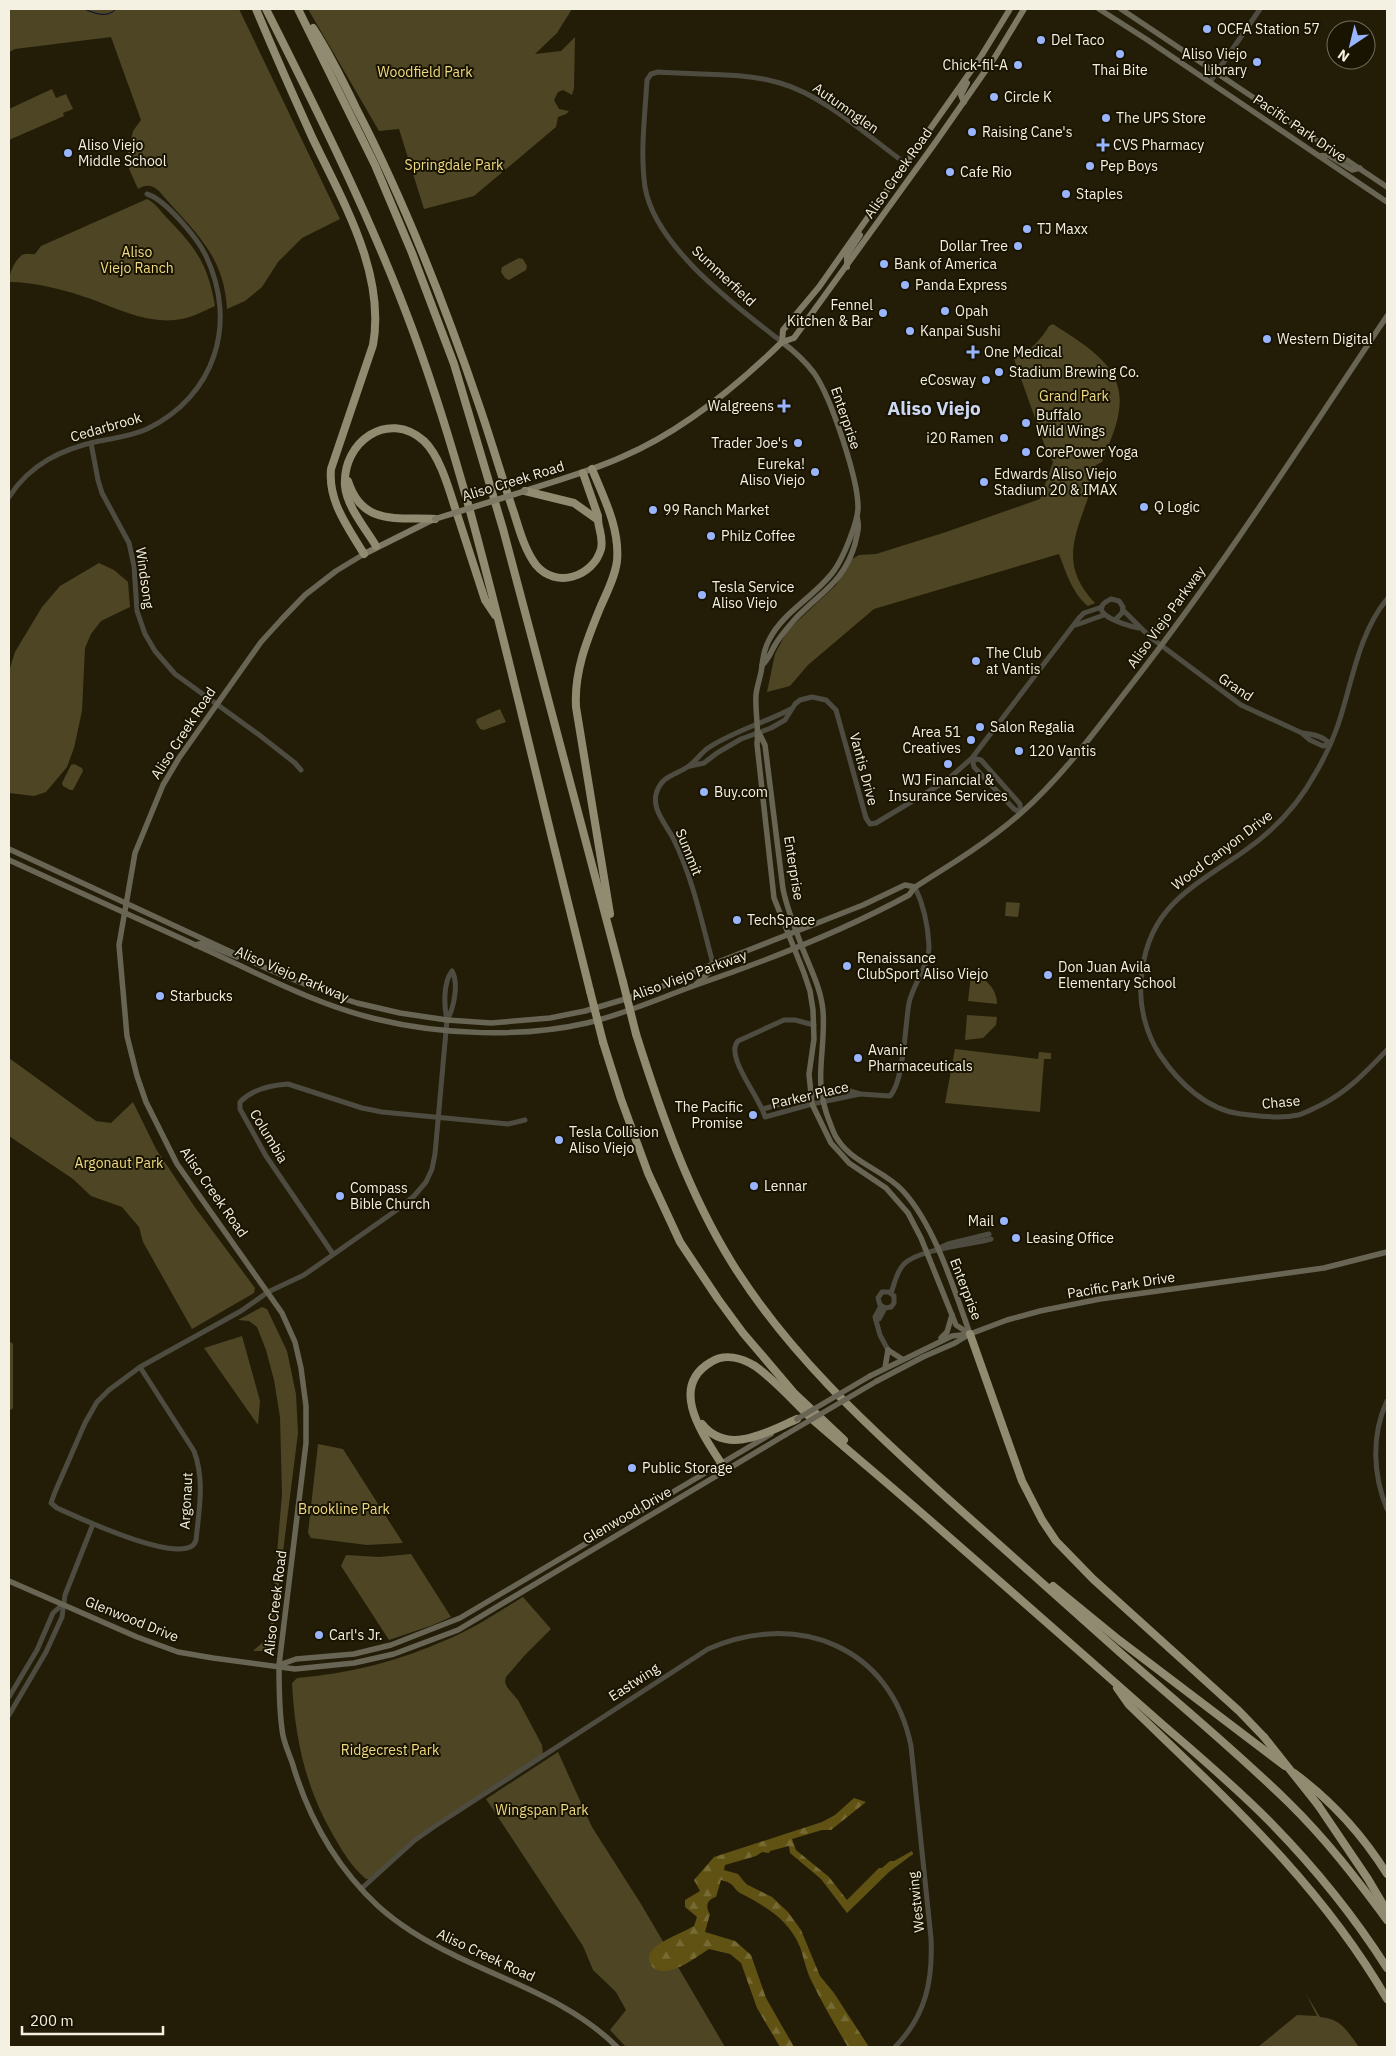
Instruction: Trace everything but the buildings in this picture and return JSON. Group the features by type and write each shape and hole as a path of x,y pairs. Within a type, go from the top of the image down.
{"highway":[{"path":"256,9 313,139 344,202 359,239 376,303 374,345 331,469 330,481 338,511 364,554"},
{"path":"266,9 315,105 357,196 403,306 439,410 499,620 603,1042 648,1173 680,1242 743,1333 795,1394 901,1494"},
{"path":"300,9 320,39 378,151 428,263 481,410 518,525 536,565 548,574 559,578 573,577 585,572 594,564 601,549 602,532 583,473"},
{"path":"300,9 374,165 412,253 454,364 501,520 636,1034 660,1111 680,1160 732,1262 771,1319 824,1383 872,1430 1233,1750 1289,1803 1342,1860 1387,1920"},
{"path":"376,546 350,502 345,484 350,456 356,446 369,435 386,429 403,430 423,441 433,452 447,483 485,600 499,620"},
{"path":"592,469 614,526 617,561 610,586 582,656 576,677 576,707 617,958"},
{"path":"347,474 353,493 368,511 379,516 393,518 435,519"},
{"path":"525,491 574,503 598,520"},
{"path":"970,1334 1022,1481 1042,1520 1056,1541 1086,1573 1240,1710 1264,1736 1318,1805 1387,1911"},
{"path":"724,1468 696,1420 692,1410 690,1393 692,1383 705,1366 712,1360 722,1357 746,1361 769,1378 790,1399 901,1494 1242,1795 1306,1859 1338,1898 1387,1968"},
{"path":"692,1410 708,1432 734,1441 778,1429 797,1419"},
{"path":"964,1513 1118,1640 1316,1790 1354,1828 1387,1874"},
{"path":"1108,1676 1129,1704 1289,1864 1324,1906 1367,1964 1387,1999"}],"main road":[{"name":"Aliso Creek Road","path":"782,342 783,330 819,287 980,58 1010,9"},
{"name":"Aliso Creek Road","path":"617,2047 566,2008 539,1993 428,1942 379,1907 360,1889 325,1843 299,1786 282,1729 278,1690 279,1665 295,1542 307,1422 304,1386 294,1342 282,1313 177,1164 145,1099 131,1054 124,1012 119,945 135,853 155,801 179,758 216,704 261,642 293,607 336,571 376,546 435,519 583,473 645,446 694,416 733,386 782,342 794,338 964,102 995,57 1024,9"},
{"name":"Pacific Park Drive","path":"1099,9 1387,202"},
{"name":"Pacific Park Drive","path":"1120,9 1387,187"},
{"path":"1146,39 1157,37 1187,53"},
{"path":"964,102 961,95 962,91 982,61 980,58"},
{"path":"1319,156 1328,155 1352,170 1360,168"},
{"path":"905,164 915,171"},
{"path":"846,268 845,260 860,236 859,230"},
{"name":"Aliso Viejo Parkway","path":"9,860 124,914 330,1006 397,1024 447,1030 494,1033 526,1032 587,1023 651,1004 802,946 874,914 909,895 915,887 986,842 1021,813 1070,763 1162,646 1258,510 1387,316"},
{"name":"Enterprise","path":"782,342 808,365 826,396 856,486 859,525 854,546 841,575 831,587 796,618 775,645 768,660 762,664 756,696 765,745 787,909 820,990 824,1030 820,1093 837,1140 855,1158 883,1175 902,1190 922,1217 934,1237 970,1334"},
{"name":"Enterprise","path":"760,726 757,744 774,898 810,991 814,1025 809,1074 812,1104 831,1143 854,1167 886,1188 900,1201 908,1213 927,1253 956,1325 970,1334"},
{"name":"Aliso Viejo Parkway","path":"9,849 309,986 357,1003 400,1013 448,1020 498,1023 550,1018 585,1011 649,992 713,964 863,905 905,885 915,887"},
{"path":"195,945 203,943 236,957 240,955"},
{"path":"694,986 711,971 713,964"},
{"name":"Pacific Park Drive","path":"797,1419 884,1368 938,1341 952,1336 970,1334 1007,1320 1040,1311 1100,1299 1324,1268 1387,1252"},
{"path":"938,1341 947,1332 952,1315"},
{"name":"Glenwood Drive","path":"279,1665 296,1659 354,1654 391,1645 460,1618 877,1381 970,1334"},
{"path":"884,1368 888,1350 902,1359"},
{"name":"Glenwood Drive","path":"9,1582 137,1637 178,1652 279,1665 295,1669 354,1664 394,1654 458,1630 724,1468 778,1429"}],"street":[{"path":"1210,82 1260,9"},
{"name":"Autumnglen","path":"651,74 658,72 746,77 780,82 809,95 905,164"},
{"name":"Summerfield","path":"651,74 647,80 644,161 645,186 651,208 663,230 689,263 782,342"},
{"name":"Cedarbrook","path":"9,497 29,472 63,451 146,430 181,406 208,371 217,348 221,330 219,293 214,272 205,254 183,225 157,199 147,194"},
{"name":"Windsong","path":"91,443 102,493 129,544 134,566 137,611 146,634 160,658 175,674 273,745 301,770"},
{"path":"1113,599 1121,604 1123,610 1121,616 1116,619 1109,619 1104,615 1102,608 1108,600 1113,599"},
{"name":"Wood Canyon Drive","path":"1169,1069 1154,1046 1141,1005 1140,985 1143,961 1154,929 1164,914 1187,889 1244,851 1280,822 1315,775 1337,726 1364,639 1386,603"},
{"name":"Vantis Drive","path":"760,726 771,728 786,720 800,700 812,697 826,700 836,710 866,818 870,824 876,823 946,782 972,758 1084,613 1102,608"},
{"name":"Grand","path":"1123,610 1136,622 1139,628"},
{"path":"1075,625 1104,615"},
{"name":"Grand","path":"1116,619 1139,628 1241,705 1302,734 1310,740 1324,746 1330,744"},
{"name":"Vantis Drive","path":"760,726 792,709"},
{"name":"Summit","path":"690,766 713,746 732,734 760,726"},
{"name":"Summit","path":"713,964 689,879 674,840 658,812 657,792 665,778 690,766 704,763 760,726"},
{"path":"972,758 976,768 1014,809 1021,813"},
{"path":"972,758 981,760 1008,790 1020,804 1021,813"},
{"name":"Parker Place","path":"860,1094 812,1104 765,1117 763,1109 820,1093 850,1091 860,1094 890,1096 895,1091 910,1001 929,947 927,918 915,887"},
{"path":"268,1292 304,1274 401,1207 422,1188 432,1169 448,1020 452,1012 455,986 455,977 452,971 448,976 445,1012 448,1020"},
{"path":"763,1109 737,1062 734,1053 736,1044 738,1041 784,1020 795,1020 814,1025"},
{"name":"Chase","path":"1169,1069 1183,1085 1200,1097 1229,1112 1265,1117 1300,1115 1337,1096 1362,1076 1387,1050"},
{"name":"Columbia","path":"333,1254 266,1156 240,1109 240,1102 248,1094 276,1084 288,1084 362,1108 382,1112 508,1124 525,1120"},
{"path":"891,1293 898,1273 904,1264 914,1257 938,1250 948,1244 990,1237"},
{"path":"887,1291 894,1296 894,1303 891,1307 883,1307 878,1300 880,1294 887,1291"},
{"name":"Argonaut","path":"140,1367 194,1451 199,1465 200,1498 195,1544 191,1548 184,1549 155,1545 131,1539 57,1508 52,1505 52,1500 85,1423 97,1402 109,1390 140,1367 241,1311 268,1292"},
{"path":"883,1307 876,1320 880,1335 888,1350"},
{"path":"1387,1401 1380,1418 1376,1455 1380,1487 1387,1509"},
{"path":"9,1715 46,1652 62,1617 63,1604 93,1524"},
{"path":"9,1697 37,1650 53,1613 63,1604"},
{"name":"Eastwing","path":"360,1889 415,1840 489,1790 695,1656 723,1642 747,1635 765,1633 796,1634 826,1642 853,1654 870,1668 890,1692 904,1720 911,1746"},
{"name":"Westwing","path":"895,2047 909,2031 919,2012 928,1990 932,1965 931,1938 911,1746"}],"green space":[{"path":"9,9 239,9 340,219 302,238 278,262 262,287 245,301 227,309 225,289 213,257 194,231 159,191 149,186 138,189 126,162 133,131 141,120 111,37 15,49 9,52"},
{"name":"Woodfield Park","path":"308,9 572,9 557,33 535,54 561,51 575,37 574,88 572,95 563,90 558,92 554,100 559,109 569,111 558,117 556,127 474,196 424,209 399,129 379,131"},
{"path":"52,89 56,98 66,94 73,109 63,113 64,116 9,140 9,109"},
{"name":"Aliso Viejo Ranch","path":"147,199 186,238 199,257 209,279 215,306 180,319 153,319 132,314 61,290 30,283 9,282 13,267 22,255 35,254 41,246"},
{"path":"519,258 523,259 527,266 526,270 509,280 505,278 501,272 502,267"},
{"name":"Grand Park","path":"1053,324 1100,358 1116,381 1119,395 1119,410 1116,423 1102,462 1096,465 1086,493 1088,498 1078,527 1073,553 1077,577 1084,590 1095,603 1088,606 1082,601 1070,582 1059,554 874,609 808,665 790,686 767,692 775,654 787,631 836,585 852,559 859,555 876,554 946,532 1040,499 1053,462 1046,449 1014,359 1034,345 1049,326"},
{"path":"99,563 114,570 128,582 130,607 101,621 91,634 85,648 82,711 74,748 67,767 46,792 34,796 9,793 9,671 15,652 42,607 60,586"},
{"path":"500,709 506,722 484,730 480,729 476,722 477,719"},
{"path":"74,764 82,768 83,771 73,790 70,790 63,786 62,783 71,765"},
{"path":"1006,902 1020,903 1018,917 1005,916"},
{"path":"971,975 981,978 990,985 995,994 997,1004 968,1001"},
{"path":"967,1015 997,1017 996,1025 983,1038 965,1040"},
{"path":"955,1049 1038,1059 1039,1052 1051,1053 1051,1059 1044,1059 1040,1112 945,1103"},
{"name":"Argonaut Park","path":"9,1058 96,1121 111,1123 133,1102 156,1149 194,1206 255,1288 254,1293 192,1329 143,1242 139,1227 122,1207 91,1196 73,1179 9,1136"},
{"path":"262,1307 267,1309 287,1351 296,1394 298,1433 271,1647 266,1651 253,1651 270,1636 282,1494 280,1417 274,1380 266,1350 257,1327 249,1321 238,1320"},
{"path":"242,1336 260,1401 258,1425 204,1348"},
{"path":"9,1341 13,1344 13,1408 9,1411"},
{"name":"Brookline Park","path":"318,1444 343,1449 403,1543 367,1545 311,1538 308,1533"},
{"name":"Brookline Park","path":"411,1554 451,1617 389,1640 341,1566 346,1555 379,1557"},
{"name":"Ridgecrest Park","path":"523,1597 551,1629 525,1655 506,1677 505,1682 518,1700 542,1745 543,1754 423,1833 372,1879 366,1879 353,1866 339,1845 317,1802 299,1745 292,1683 297,1678 354,1670 410,1654 466,1631"},
{"name":"Wingspan Park","path":"558,1752 592,1827 641,1904 725,2047 626,2047 610,2030 626,2010 616,1992 593,1970 583,1946 486,1799"},
{"path":"854,1798 866,1802 831,1830 822,1830 792,1839 796,1850 829,1877 847,1900 879,1868 912,1851 913,1854 889,1872 847,1913 821,1879 790,1853 789,1846 770,1851 769,1853 762,1852 756,1856 725,1865 724,1870 738,1874 746,1884 772,1897 788,1912 801,1930 820,1976 834,1993 869,2047 848,2047 815,1989 800,1947 790,1929 768,1909 739,1892 732,1885 721,1880 716,1897 708,1904 710,1914 705,1932 735,1941 751,1955 766,1998 794,2047 780,2047 757,2008 741,1963 730,1954 709,1949 675,1969 663,1971 652,1966 649,1956 657,1945 694,1926 697,1917 685,1907 685,1900 700,1891 694,1880 714,1857 822,1822 835,1815"},
{"path":"1306,1994 1320,2017 1339,2023 1359,2047 1258,2047 1297,2015 1317,2016"}],"water":[{"path":"860,950 874,956 871,965 856,959"}],"waterway":[{"path":"84,9 104,14 108,14 116,9"}],"place":[{"name":"OCFA Station 57","path":"1207,29"},
{"name":"Del Taco","path":"1041,40"},
{"name":"Thai Bite","path":"1120,54"},
{"name":"Aliso Viejo Library","path":"1257,62"},
{"name":"Chick-fil-A","path":"1018,65"},
{"name":"Circle K","path":"994,97"},
{"name":"The UPS Store","path":"1106,118"},
{"name":"Raising Cane's","path":"972,132"},
{"name":"CVS Pharmacy","path":"1103,145"},
{"name":"Aliso Viejo Middle School","path":"68,153"},
{"name":"Pep Boys","path":"1090,166"},
{"name":"Cafe Rio","path":"950,172"},
{"name":"Staples","path":"1066,194"},
{"name":"TJ Maxx","path":"1027,229"},
{"name":"Dollar Tree","path":"1018,246"},
{"name":"Bank of America","path":"884,264"},
{"name":"Panda Express","path":"905,285"},
{"name":"Opah","path":"945,311"},
{"name":"Fennel Kitchen & Bar","path":"883,313"},
{"name":"Kanpai Sushi","path":"910,331"},
{"name":"Western Digital","path":"1267,339"},
{"name":"One Medical","path":"973,352"},
{"name":"Stadium Brewing Co.","path":"999,372"},
{"name":"eCosway","path":"986,380"},
{"name":"Walgreens","path":"784,406"},
{"name":"Buffalo Wild Wings","path":"1026,423"},
{"name":"i20 Ramen","path":"1004,438"},
{"name":"Trader Joe's","path":"798,443"},
{"name":"CorePower Yoga","path":"1026,452"},
{"name":"Eureka! Aliso Viejo","path":"815,472"},
{"name":"Edwards Aliso Viejo Stadium 20 & IMAX","path":"984,482"},
{"name":"Q Logic","path":"1144,507"},
{"name":"99 Ranch Market","path":"653,510"},
{"name":"Philz Coffee","path":"711,536"},
{"name":"Tesla Service Aliso Viejo","path":"702,595"},
{"name":"The Club at Vantis","path":"976,661"},
{"name":"Salon Regalia","path":"980,727"},
{"name":"Area 51 Creatives","path":"971,740"},
{"name":"120 Vantis","path":"1019,751"},
{"name":"WJ Financial & Insurance Services","path":"948,764"},
{"name":"Buy.com","path":"704,792"},
{"name":"TechSpace","path":"737,920"},
{"name":"Renaissance ClubSport Aliso Viejo","path":"847,966"},
{"name":"Don Juan Avila Elementary School","path":"1048,975"},
{"name":"Starbucks","path":"160,996"},
{"name":"Avanir Pharmaceuticals","path":"858,1058"},
{"name":"The Pacific Promise","path":"753,1115"},
{"name":"Tesla Collision Aliso Viejo","path":"559,1140"},
{"name":"Lennar","path":"754,1186"},
{"name":"Compass Bible Church","path":"340,1196"},
{"name":"Mail","path":"1004,1221"},
{"name":"Leasing Office","path":"1016,1238"},
{"name":"Public Storage","path":"632,1468"},
{"name":"Carl's Jr.","path":"319,1635"}],"district":[{"name":"Aliso Viejo","path":"934,408"}],"park label":[{"name":"Springdale Park","path":"454,165"}]}
